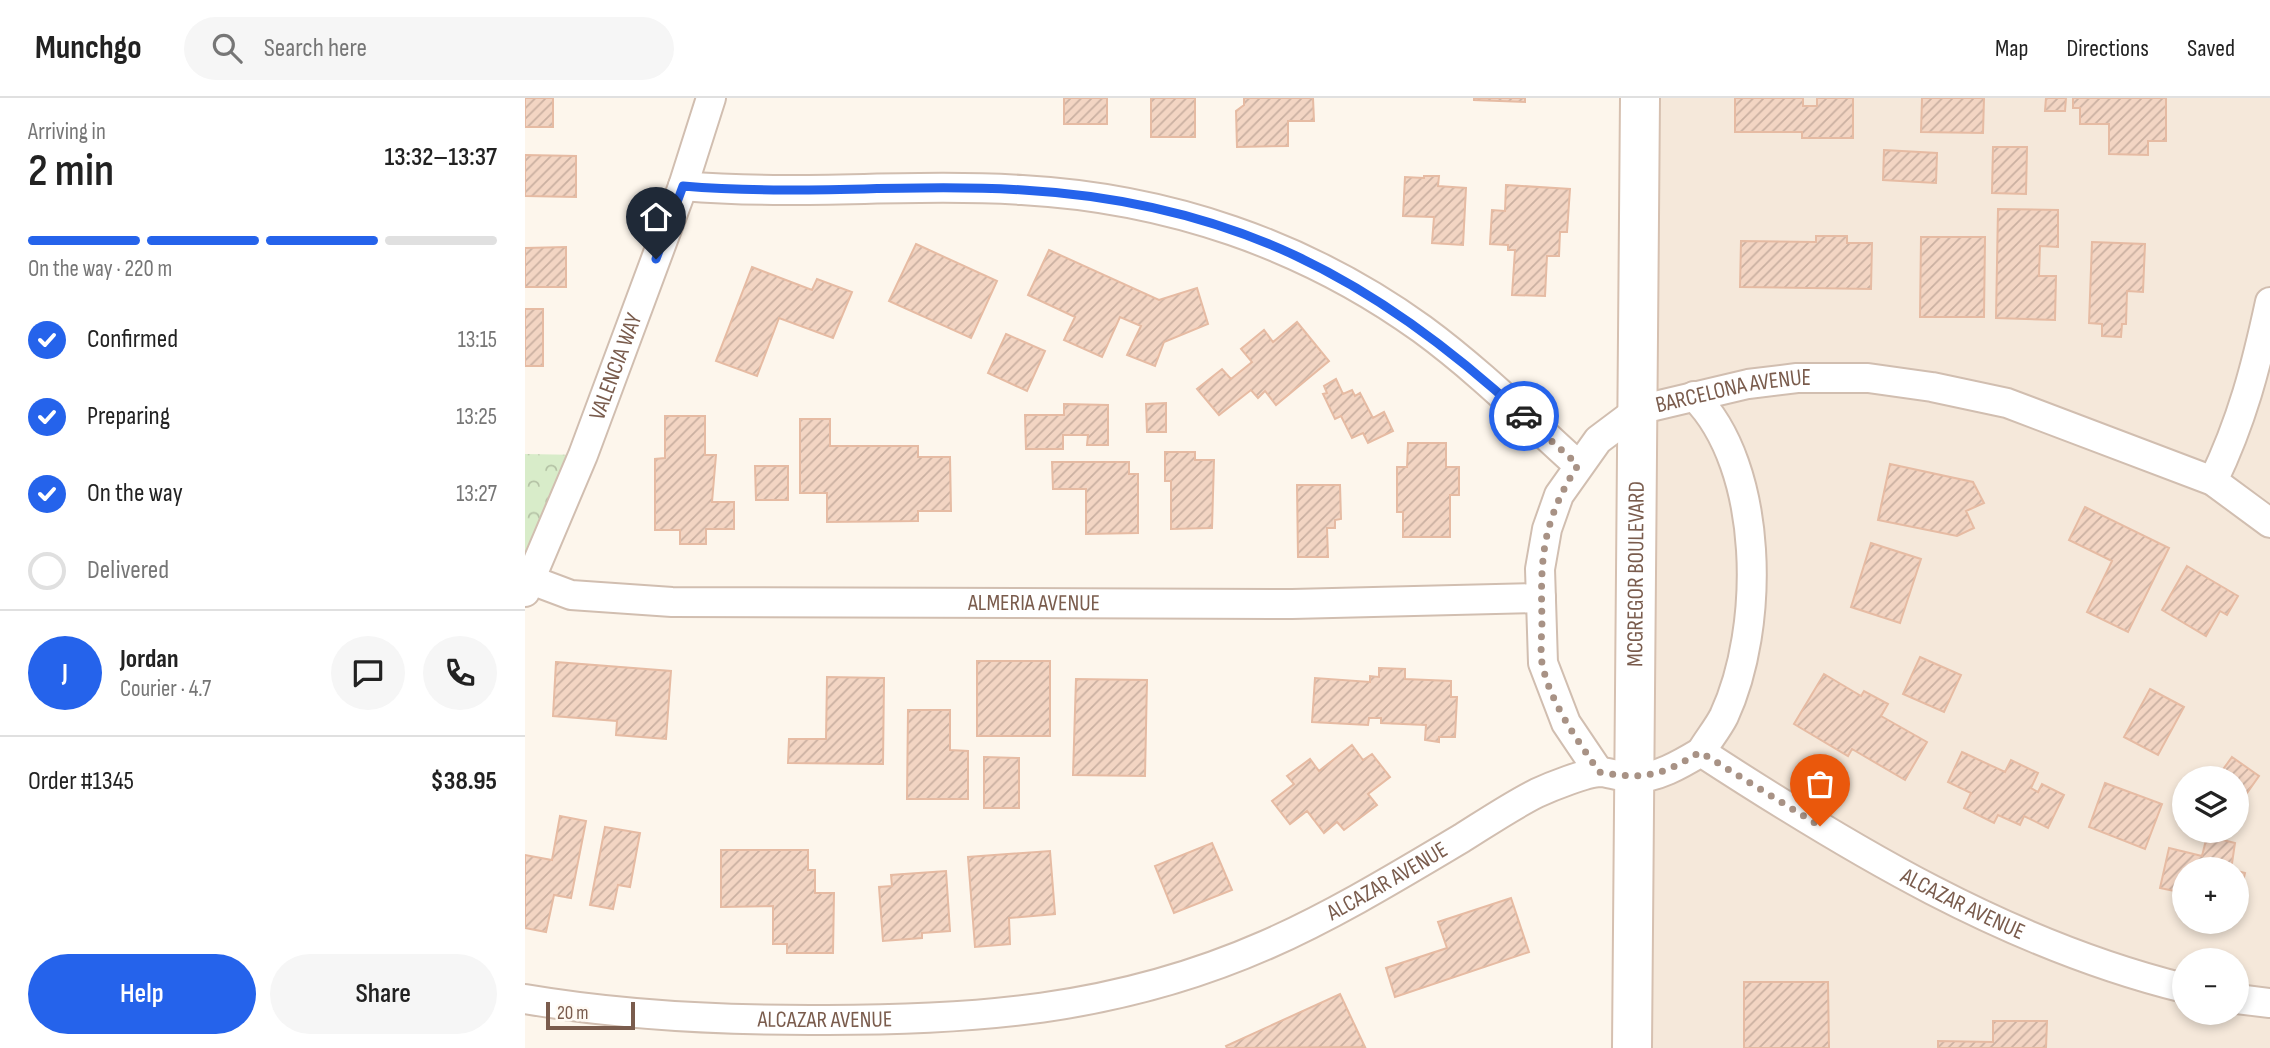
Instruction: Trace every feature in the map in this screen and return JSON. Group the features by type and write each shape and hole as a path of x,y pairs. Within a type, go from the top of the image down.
{"main road":[{"name":"MCGREGOR BOULEVARD","path":"1632,1048 1617,775 1638,410 1640,98"}],"street":[{"name":"VALENCIA WAY","path":"528,586 583,455 683,186 711,98"},
{"path":"683,186 788,192 1021,189 1068,193 1167,209 1310,260 1412,323 1485,380 1578,465 1559,495 1547,529 1540,569 1542,663 1566,723 1617,775"},
{"path":"2213,481 2237,431 2253,383 2270,302"},
{"name":"BARCELONA AVENUE","path":"1578,465 1598,440 1638,410 1694,396 1797,379 1868,378 1932,387 2007,403 2213,481 2270,523"},
{"path":"1694,396 1705,407 1731,449 1750,532 1753,575 1749,620 1738,670 1724,715 1700,752"},
{"name":"ALMERIA AVENUE","path":"528,586 571,594 672,602 1292,604 1541,598"},
{"name":"ALCAZAR AVENUE","path":"525,999 566,1006 687,1017 902,1020 1038,1008 1137,992 1179,979 1266,945 1371,892 1538,792 1617,775 1672,769 1700,752 1773,799 1913,880 1963,905 2025,935 2172,985"},
{"path":"2249,1000 2270,1003"}],"shaded area":[{"path":"1655,98 2270,98 2270,1048 1647,1048"}],"green space":[{"path":"525,454 583,455 525,592"}],"building":[{"path":"525,98 553,98 553,127 525,127"},
{"path":"1064,98 1107,98 1107,124 1064,124"},
{"path":"1151,98 1195,98 1195,137 1151,137"},
{"path":"1244,98 1313,98 1314,121 1288,121 1288,146 1237,147 1236,111 1244,105"},
{"path":"1525,98 1525,102 1474,100"},
{"path":"1735,98 1803,98 1803,106 1817,106 1817,98 1853,98 1853,138 1802,138 1802,132 1735,132"},
{"path":"1922,98 1984,98 1983,133 1921,132"},
{"path":"2046,98 2066,98 2065,111 2045,111"},
{"path":"2073,98 2166,98 2166,141 2148,141 2148,155 2109,154 2109,124 2080,124 2080,108 2073,108"},
{"path":"1993,147 2027,147 2026,194 1992,193"},
{"path":"1884,150 1937,153 1936,183 1883,180"},
{"path":"525,155 576,156 576,197 525,196"},
{"path":"1439,176 1438,186 1466,188 1463,245 1432,243 1434,217 1403,216 1405,177"},
{"path":"1506,185 1570,189 1567,232 1560,232 1559,256 1547,256 1545,296 1512,295 1515,250 1508,250 1508,245 1490,244 1492,210 1505,211"},
{"path":"1998,209 2058,210 2058,247 2040,246 2039,276 2056,276 2055,320 1996,318"},
{"path":"1816,236 1847,236 1847,243 1872,243 1871,289 1740,287 1741,241 1816,242"},
{"path":"1921,237 1985,237 1984,317 1920,317"},
{"path":"2092,242 2145,244 2143,292 2127,291 2126,324 2122,324 2121,337 2102,336 2102,324 2089,323"},
{"path":"916,244 997,281 971,338 889,301"},
{"path":"566,247 566,287 525,287 525,248"},
{"path":"1049,250 1159,300 1197,288 1208,324 1164,342 1155,366 1127,355 1141,326 1120,317 1102,357 1064,340 1075,317 1028,295"},
{"path":"752,267 812,290 817,279 852,292 833,338 779,318 757,376 716,361"},
{"path":"525,309 543,309 543,366 525,366"},
{"path":"1297,322 1329,361 1276,405 1265,391 1258,398 1251,390 1219,415 1197,389 1222,369 1231,379 1252,362 1241,349 1264,330 1273,342"},
{"path":"1006,334 1045,351 1027,391 988,373"},
{"path":"1336,379 1343,394 1352,390 1355,396 1360,393 1373,418 1384,412 1393,431 1368,443 1363,433 1352,438 1341,416 1335,419 1323,394 1327,393 1324,386"},
{"path":"1166,403 1166,432 1147,432 1146,404"},
{"path":"1064,404 1108,405 1108,445 1087,445 1088,435 1063,435 1063,449 1026,449 1025,415 1064,415"},
{"path":"665,416 705,416 705,455 716,455 712,502 734,502 734,529 706,529 706,544 680,544 680,530 655,530 655,459 665,458"},
{"path":"800,419 830,419 830,446 918,446 918,457 950,457 951,511 918,511 918,521 827,522 827,493 800,493"},
{"path":"1408,443 1446,443 1446,467 1459,467 1459,495 1450,495 1450,537 1403,537 1403,512 1397,512 1397,467 1407,467"},
{"path":"1165,452 1195,452 1195,460 1214,460 1212,528 1171,529 1171,481 1165,481"},
{"path":"1052,462 1129,462 1129,474 1138,474 1138,533 1086,534 1086,489 1053,489"},
{"path":"1890,464 1973,482 1984,503 1966,511 1974,528 1957,536 1878,520"},
{"path":"755,466 788,466 788,500 756,500"},
{"path":"1297,485 1340,485 1341,519 1335,520 1335,528 1327,528 1328,557 1298,557"},
{"path":"2085,507 2169,548 2128,632 2087,612 2112,561 2069,540"},
{"path":"1871,543 1921,559 1900,623 1851,607"},
{"path":"2187,566 2238,596 2227,615 2220,611 2206,636 2162,610"},
{"path":"1920,657 1961,675 1944,712 1903,694"},
{"path":"977,661 1050,661 1050,736 977,736"},
{"path":"556,662 671,671 666,739 616,735 617,721 553,716"},
{"path":"1379,668 1405,669 1405,679 1451,681 1451,697 1457,697 1455,737 1439,737 1439,742 1425,740 1426,725 1381,723 1381,718 1369,718 1368,725 1312,722 1315,678 1370,682 1370,676 1379,677"},
{"path":"1824,674 1861,696 1864,691 1888,704 1881,716 1927,742 1905,780 1852,749 1848,756 1794,724"},
{"path":"827,677 884,678 883,764 788,763 789,739 826,739"},
{"path":"1076,679 1147,680 1145,776 1073,775"},
{"path":"2150,689 2184,707 2158,755 2124,737"},
{"path":"908,710 950,710 950,750 968,751 968,799 907,799"},
{"path":"1352,745 1363,760 1372,754 1390,777 1368,794 1377,805 1344,830 1337,822 1324,833 1307,811 1290,824 1272,801 1294,784 1287,776 1310,759 1319,771"},
{"path":"1962,752 2005,772 2011,760 2038,773 2031,788 2038,792 2042,784 2064,795 2048,828 2024,816 2020,825 1998,815 1994,823 1964,808 1971,793 1948,782"},
{"path":"984,757 1019,758 1019,808 984,808"},
{"path":"2232,757 2245,766 2225,766"},
{"path":"2249,769 2259,776 2249,790"},
{"path":"2105,783 2162,804 2145,849 2089,827"},
{"path":"560,816 586,821 571,898 554,895 546,932 525,928 525,855 552,860"},
{"path":"605,827 640,833 630,887 618,885 613,909 590,905"},
{"path":"1212,843 1232,890 1174,913 1155,866"},
{"path":"2205,843 2235,843 2233,857 2172,857 2172,890 2160,888 2169,848 2202,856"},
{"path":"721,850 808,850 808,870 815,870 815,893 834,893 833,953 787,953 787,944 773,944 773,906 721,907"},
{"path":"1050,851 1055,914 1009,918 1010,944 975,947 968,857"},
{"path":"946,871 950,931 922,933 922,938 883,941 879,887 892,886 891,875"},
{"path":"1511,898 1529,952 1395,997 1386,968 1447,948 1438,922"},
{"path":"1744,982 1828,982 1829,1048 1744,1048"},
{"path":"1340,994 1365,1047 1226,1046"},
{"path":"1993,1021 2047,1021 2046,1048 1938,1048 1938,1041 1993,1042"}],"way so far":[{"path":"1524,416 1578,465 1559,495 1547,529 1540,569 1542,663 1566,723 1599,772 1635,778 1672,769 1700,752 1820,826"}],"route":[{"path":"656,259 683,186 788,192 927,188 1021,189 1068,193 1167,209 1248,234 1310,260 1362,290 1422,329 1524,416"}]}
